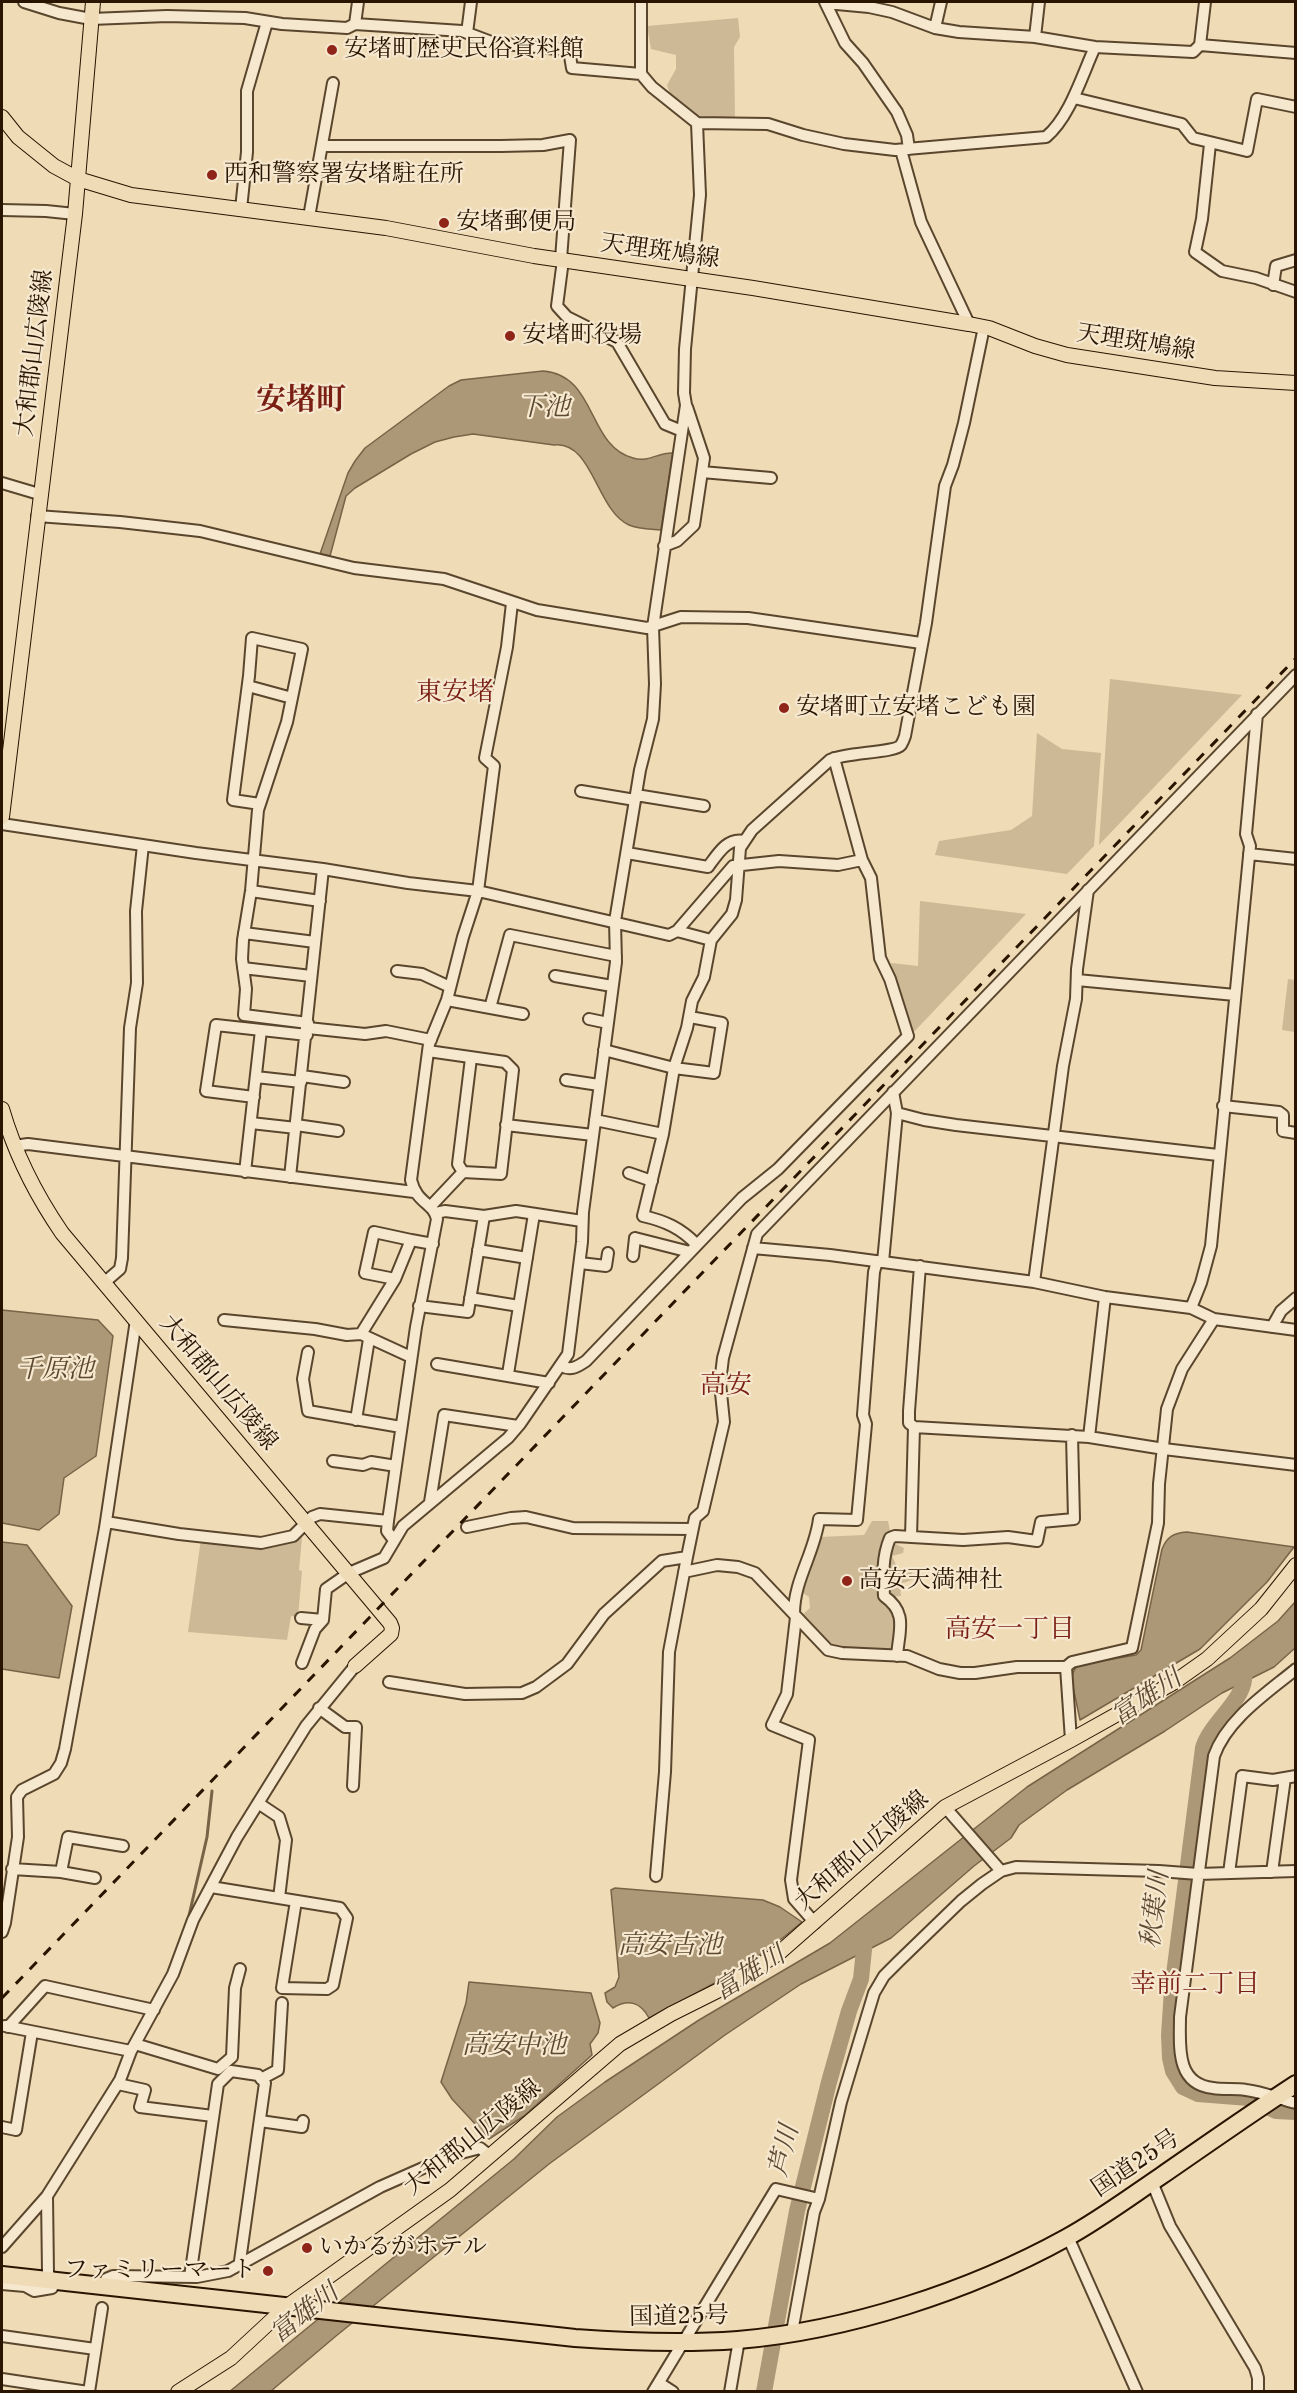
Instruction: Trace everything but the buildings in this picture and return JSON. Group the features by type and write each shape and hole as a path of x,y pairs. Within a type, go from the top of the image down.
{"highway":[{"name":"国道25号","path":"2,2275 624,2342 739,2340 789,2333 886,2311 998,2272 1068,2237 1296,2084"}],"main road":[{"name":"大和郡山広陵線","path":"2,817 39,494 75,214 93,2"},
{"name":"天理斑鳩線","path":"2,117 34,152 78,179 131,195 386,228 562,260 969,324 1067,355 1215,378 1296,382"},
{"name":"大和郡山広陵線","path":"2,1109 14,1146 44,1206 62,1233 379,1608 392,1628 390,1634 355,1666"},
{"name":"大和郡山広陵線","path":"178,2391 231,2358 286,2307 450,2190 620,2044 671,2014 727,1986 779,1953 950,1812 1173,1683 1207,1659 1261,1609 1296,1565"}],"street":[{"path":"24,2 59,14 91,19 167,16 245,18 267,22 347,28 355,24 462,31 494,44 570,50 572,68 641,74"},
{"path":"355,24 358,2"},
{"path":"468,33 471,2"},
{"path":"641,2 641,74 652,87 697,123 768,124 802,135 844,144 905,149 1046,137 1052,132 1074,98 1095,47"},
{"path":"825,2 893,7 935,28 959,32 1035,37 1095,47 1194,52 1200,45 1205,2"},
{"path":"825,2 845,43 863,63 897,112 907,135 905,149 921,222 933,252 969,324"},
{"path":"935,28 940,2"},
{"path":"1035,37 1039,2"},
{"path":"241,209 247,152 247,91 267,22"},
{"path":"1200,45 1296,53"},
{"path":"309,217 333,82"},
{"path":"1074,98 1182,124 1192,138 1247,152 1257,99 1296,107"},
{"path":"664,546 677,541 694,525 704,458 684,393 685,349 700,195 697,123"},
{"path":"322,146 543,145 570,140 557,306 567,317 617,342 665,424 677,429"},
{"path":"1210,144 1202,219 1195,252 1222,271 1256,278 1296,292"},
{"path":"2,210 75,214"},
{"path":"1273,285 1276,266 1296,260"},
{"path":"693,1249 685,1232 672,1225 643,1216 663,1134 674,1068 690,1017 692,1001 704,977 711,940 732,914 736,900 740,848 752,830 834,758 854,753 895,749 901,745 905,736 926,623 945,486 964,423 984,327"},
{"path":"302,1663 315,1629 323,1620 326,1589 349,1573 384,1558 393,1539 403,1526 519,1426 568,1354 580,1263 582,1221 616,956 615,921 654,703 653,627 677,429 686,405"},
{"path":"702,472 771,478"},
{"path":"2,483 39,494"},
{"path":"37,516 200,531 354,568 444,579 537,610 646,628 681,616 748,618 921,643"},
{"path":"393,1539 387,1531 388,1521 419,1306 437,1219 433,1210 414,1192 411,1180 428,1051 447,1000 467,921 478,891 494,766 484,758 507,647 512,603"},
{"path":"260,804 233,800 252,638 302,649 287,722 256,821 251,891 244,933 243,968 246,988 244,1015 308,1029"},
{"path":"656,1876 665,1772 669,1653 694,1518 703,1511 724,1422 720,1383 723,1359 757,1234 1296,675"},
{"path":"248,686 292,698"},
{"path":"1191,1308 1201,1283 1210,1246 1250,846 1246,834 1257,714"},
{"path":"561,1366 567,1369 575,1368 585,1361 742,1198 778,1169 908,1036 890,979 880,958 873,886 862,860 834,758"},
{"path":"581,791 704,806"},
{"path":"2,824 323,869 398,882 478,891 669,934 677,931 733,866 779,861 838,865 862,860"},
{"path":"627,853 708,867 724,846 737,839 744,841"},
{"path":"105,1282 120,1269 122,1258 130,1028 137,983 136,911 142,845"},
{"path":"1249,854 1296,860"},
{"path":"290,1177 308,1029 311,976 323,869"},
{"path":"1035,1282 1053,1137 1076,999 1088,889"},
{"path":"251,891 320,900"},
{"path":"677,931 711,940"},
{"path":"244,933 315,942"},
{"path":"490,1008 510,935 616,956"},
{"path":"243,968 311,976"},
{"path":"397,971 422,974 450,987"},
{"path":"555,976 612,986"},
{"path":"1077,980 1235,996"},
{"path":"447,1000 523,1014"},
{"path":"604,1050 674,1068 714,1073 722,1023 690,1017"},
{"path":"589,1019 608,1023"},
{"path":"254,1097 206,1091 216,1025 261,1030 308,1029 365,1034 386,1031 431,1040"},
{"path":"245,1172 261,1030"},
{"path":"428,1051 505,1062 513,1070 501,1174 463,1172"},
{"path":"463,1172 458,1164 471,1058"},
{"path":"256,1077 344,1082"},
{"path":"566,1080 599,1085"},
{"path":"815,1923 794,1899 791,1880 809,1740 772,1725 787,1694 795,1615 794,1602 803,1570 817,1536 819,1519 857,1520 866,1424 863,1415 874,1272 880,1261 897,1113 893,1092"},
{"path":"1223,1106 1279,1112 1283,1115 1283,1131 1296,1133"},
{"path":"897,1113 924,1120 1053,1137 1218,1155"},
{"path":"595,1120 663,1134"},
{"path":"251,1123 338,1131"},
{"path":"506,1125 593,1135"},
{"path":"14,1146 28,1144 414,1192"},
{"path":"433,1210 463,1172"},
{"path":"629,1173 652,1181"},
{"path":"433,1210 484,1216 516,1212 582,1221"},
{"path":"508,1374 534,1214"},
{"path":"419,1306 468,1312 484,1216"},
{"path":"395,1279 366,1274 374,1232 433,1244"},
{"path":"633,1256 635,1238 693,1249"},
{"path":"356,1420 365,1337 395,1279 411,1240"},
{"path":"753,1248 880,1261 1035,1282 1105,1297 1191,1308 1214,1319 1296,1330"},
{"path":"478,1250 527,1258"},
{"path":"580,1263 606,1266 608,1252"},
{"path":"920,1266 909,1411 909,1423 914,1427 1089,1437 1164,1449 1296,1465"},
{"path":"1089,1437 1105,1297"},
{"path":"470,1298 519,1306"},
{"path":"1272,1327 1281,1311 1296,1298"},
{"path":"684,1572 717,1565 738,1567 755,1572 828,1650 843,1653 907,1656 939,1669 960,1673 1017,1667 1066,1667 1072,1662 1132,1648 1158,1523 1159,1484 1167,1409 1182,1369 1214,1319"},
{"path":"2,1932 18,1837 17,1797 22,1790 54,1774 63,1756 106,1522 136,1320"},
{"path":"224,1320 315,1329 365,1337 411,1357"},
{"path":"308,1352 303,1379 308,1411 401,1427"},
{"path":"437,1364 508,1374 549,1383"},
{"path":"430,1502 444,1415 519,1426"},
{"path":"911,1537 914,1427"},
{"path":"897,1656 900,1612 895,1604 884,1596 885,1549 890,1539 895,1536 963,1540 1008,1537 1038,1542 1041,1522 1074,1519 1072,1436"},
{"path":"333,1461 363,1465 371,1462 396,1466"},
{"path":"106,1522 178,1534 261,1543 293,1536 312,1517 320,1514 388,1521"},
{"path":"467,1527 526,1517 573,1528 692,1529"},
{"path":"389,1682 465,1694 522,1693 536,1687 567,1664 604,1614 662,1561 687,1557"},
{"path":"301,1618 323,1620"},
{"path":"4,2242 47,2196 118,2084 130,2049 173,1974 194,1920 258,1803 320,1708 355,1666"},
{"path":"1066,1667 1071,1740"},
{"path":"1296,1669 1249,1709 1227,1732 1216,1749 1210,1775 1180,2017 1181,2056 1184,2068 1195,2084 1212,2088 1247,2090 1272,2100 1296,2103"},
{"path":"320,1708 345,1727 356,1727 353,1786"},
{"path":"1229,1873 1242,1776 1273,1780 1290,1777 1272,1872"},
{"path":"258,1803 279,1817 286,1840 279,1898"},
{"path":"950,1812 1001,1871"},
{"path":"61,1872 68,1837 123,1846"},
{"path":"789,2333 814,2212 841,2102 874,1993 884,1976 898,1961 961,1901 1001,1871 1016,1867 1198,1874 1296,1871"},
{"path":"12,1869 61,1872 95,1878"},
{"path":"211,1887 340,1908 347,1918 333,1985 327,1989 282,1988 296,1901"},
{"path":"190,2277 218,2084 232,2057 235,1988 240,1969"},
{"path":"5,2026 45,1986 151,2009"},
{"path":"261,2079 278,2070 282,2003"},
{"path":"5,2026 258,2075 265,2084 240,2261"},
{"path":"2,2127 16,2130 32,2032"},
{"path":"118,2084 145,2090 140,2107 213,2116"},
{"path":"260,2121 302,2127 303,2121"},
{"path":"105,2287 106,2279 113,2276 212,2276 240,2266 380,2187 450,2156 480,2148 490,2156"},
{"path":"1152,2182 1170,2226 1255,2368 1258,2391"},
{"path":"673,2391 656,2387 776,2189 817,2199"},
{"path":"2,2284 25,2286 34,2291 52,2288 43,2280 48,2273 47,2196"},
{"path":"1068,2237 1137,2391"},
{"path":"2,2379 89,2391 102,2308"},
{"path":"2,2336 96,2349"},
{"path":"730,2391 739,2340"}],"shaded area":[{"path":"738,18 740,37 734,47 735,118 703,117 685,110 672,96 667,85 676,69 676,55 651,49 647,26"},
{"path":"1110,679 1242,695 1099,845"},
{"path":"1037,733 1062,749 1101,753 1094,846 1067,874 935,855 939,841 1011,830 1032,816"},
{"path":"920,901 1026,914 911,1035 891,963 918,966"},
{"path":"1288,979 1295,980 1295,1032 1282,1030"},
{"path":"872,1521 888,1521 890,1531 883,1538 904,1548 903,1553 892,1556 898,1569 910,1569 915,1579 900,1584 901,1596 890,1597 885,1601 896,1617 893,1653 841,1648 831,1643 803,1614 810,1608 809,1597 803,1593 819,1537 864,1535"},
{"path":"299,1533 302,1538 299,1570 302,1571 298,1617 291,1616 287,1640 188,1632 201,1539 233,1541"}],"water":[{"name":"下池","path":"543,371 560,375 573,385 583,397 607,440 618,451 638,459 673,453 661,530 629,525 618,517 578,454 567,447 473,434 435,442 355,488 346,496 330,556 320,554 348,473 365,448 449,386 461,380"},
{"name":"千原池","path":"2,1310 98,1320 113,1336 96,1456 64,1478 59,1514 39,1530 2,1523"},
{"path":"1187,1532 1294,1547 1267,1582 1200,1649 1080,1720 1071,1677 1077,1665 1136,1655 1141,1650 1162,1549 1171,1536"},
{"path":"2,1542 27,1545 72,1606 59,1678 2,1669"},
{"path":"1295,1602 1295,1648 1274,1667 1222,1693 1165,1731 1067,1790 1019,1825 1011,1838 974,1866 891,1938 801,1984 725,2035 549,2164 271,2391 229,2392 514,2159 557,2117 605,2082 699,2020 830,1943 1027,1787 1230,1658 1278,1621"},
{"name":"高安古池","path":"615,1888 763,1900 780,1907 802,1922 747,1963 649,2018 642,2009 634,2004 624,2003 613,2008 607,2002 605,1993 615,1987 619,1977 611,1890"},
{"name":"高安中池","path":"469,1982 591,1993 600,2023 598,2033 590,2044 592,2055 524,2116 489,2139 452,2099 441,2082 466,2003"}],"waterway":[{"name":"秋葉川","path":"1243,1669 1242,1689 1213,1728 1203,1748 1172,1990 1170,2058 1173,2071 1183,2087 1198,2094 1249,2098 1276,2111 1296,2112"},
{"path":"188,1920 207,1837 212,1791"},
{"name":"芦川","path":"764,2392 797,2211 829,2082 849,2011 861,1979 866,1930"}],"railway":[{"path":"2,1998 1296,658"}],"place":[{"name":"安堵町歴史民俗資料館","path":"332,50"},
{"name":"西和警察署安堵駐在所","path":"212,175"},
{"name":"安堵郵便局","path":"444,223"},
{"name":"安堵町役場","path":"510,336"},
{"name":"安堵町立安堵こども園","path":"784,708"},
{"name":"高安天満神社","path":"847,1581"},
{"name":"いかるがホテル","path":"307,2248"},
{"name":"ファミリーマート","path":"268,2271"}],"district":[{"name":"安堵町","path":"301,401"},
{"name":"東安堵","path":"455,693"},
{"name":"高安","path":"726,1386"},
{"name":"高安一丁目","path":"1010,1630"},
{"name":"幸前二丁目","path":"1195,1985"}],"water label":[{"name":"富雄川","path":"1147,1698"},
{"name":"富雄川","path":"750,1974"},
{"name":"富雄川","path":"305,2314"}]}
